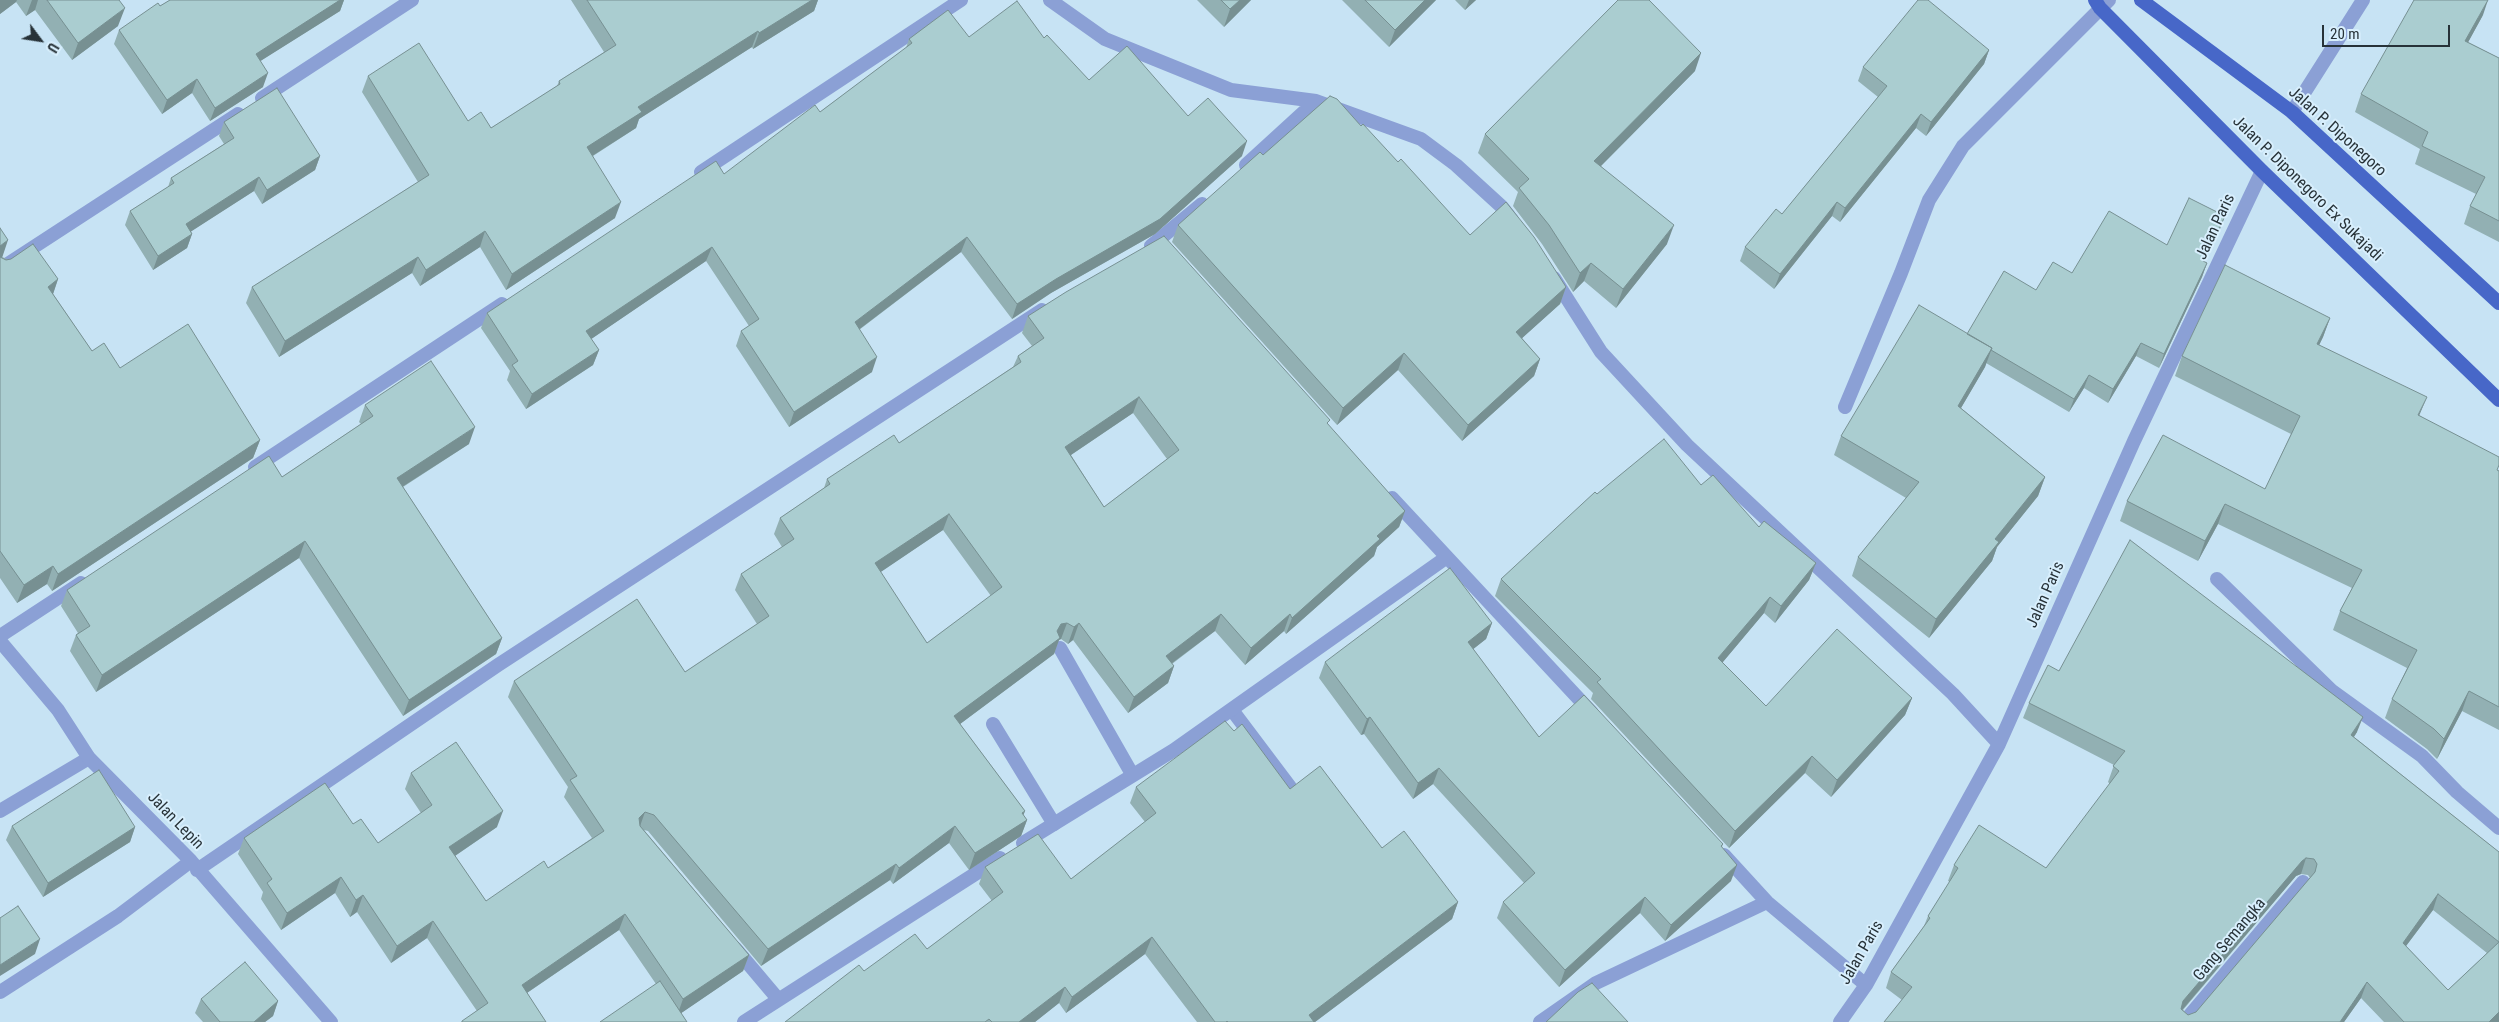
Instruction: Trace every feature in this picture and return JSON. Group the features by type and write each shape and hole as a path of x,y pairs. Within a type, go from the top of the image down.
{"main road":[{"name":"Jalan P. Diponegoro","path":"2141,0 2292,112 2499,303"},
{"name":"Jalan P. Diponegoro Ex Sukajadi","path":"2101,3 2262,170 2499,400"}],"street":[{"path":"0,270 412,0"},
{"path":"688,181 961,0"},
{"path":"1050,0 1105,39 1231,90 1316,101 1422,140 1456,165 1502,207 1519,228"},
{"path":"2292,112 2363,0"},
{"path":"1846,407 1929,200 1963,146 2101,3"},
{"path":"1239,171 1316,101"},
{"name":"Jalan Paris","path":"1840,1022 1866,985 1999,744 2134,441 2262,170"},
{"path":"1136,255 1163,245 1210,197"},
{"path":"1546,265 1601,352 1687,445 1953,694 1999,744"},
{"path":"240,477 514,296"},
{"path":"0,992 1055,301"},
{"path":"1386,491 1600,722"},
{"path":"744,1022 1132,774 1174,750 1446,557"},
{"path":"0,636 91,576"},
{"path":"2217,579 2332,692 2422,756 2457,792 2499,828"},
{"name":"Jalan Lepin","path":"0,641 58,710 90,758 194,865 332,1022"},
{"path":"1060,648 1132,774"},
{"path":"1232,710 1290,788"},
{"path":"992,724 1054,824"},
{"path":"0,811 90,758"},
{"path":"1714,844 1767,902 1866,985"},
{"name":"Gang Semangka","path":"2184,1022 2303,882"},
{"path":"1540,1022 1596,983 1767,902"},
{"path":"728,940 778,999"}],"building":[{"path":"47,0 119,0 125,8 78,43"},
{"path":"170,0 340,0 256,54 268,73 215,108 197,79 167,100 119,30 158,3 160,6"},
{"path":"587,0 812,0 759,33 758,31 638,107 642,112 587,147 621,202 512,274 485,231 426,270 418,257 285,341 252,287 429,175 368,76 419,43 468,121 481,112 491,128 560,84 559,81 616,45"},
{"path":"1221,0 1240,0 1230,9"},
{"path":"1365,0 1425,0 1395,30"},
{"path":"1618,0 1649,0 1701,53 1594,161 1674,225 1623,289 1591,263 1580,273 1549,225 1519,188 1529,179 1485,134"},
{"path":"1918,0 1928,0 1989,50 1931,122 1921,114 1845,208 1837,202 1780,274 1745,247 1776,209 1782,214 1887,86 1863,67"},
{"path":"2414,0 2488,0 2465,41 2499,58 2499,221 2470,206 2485,177 2422,146 2428,132 2361,94"},
{"path":"1017,1 1044,38 1047,35 1089,80 1127,46 1188,116 1208,98 1247,141 1160,219 1056,279 1017,304 967,237 855,322 877,357 794,412 741,331 759,319 712,247 586,331 599,350 532,394 512,365 518,361 487,313 716,161 724,174 815,105 820,112 912,43 909,39 948,10 969,37"},
{"path":"277,88 320,156 267,190 259,177 186,224 192,234 158,256 130,211 174,183 171,178 234,138 224,122"},
{"path":"1330,96 1337,99 1361,126 1363,124 1398,162 1401,159 1470,235 1506,202 1534,237 1566,287 1516,332 1540,359 1468,425 1404,353 1343,408 1178,225 1260,152 1263,155"},
{"path":"2189,198 2225,216 2203,261 2207,263 2164,354 2141,343 2113,389 2089,375 2074,399 1967,334 2004,271 2036,290 2053,262 2072,273 2109,211 2167,245"},
{"path":"0,228 8,240 0,246"},
{"path":"1164,236 1330,420 1327,423 1405,511 1377,536 1380,539 1292,618 1290,614 1251,648 1221,614 1166,656 1174,666 1134,697 1079,623 1074,627 1067,623 1061,624 1057,631 1060,638 954,716 1025,811 1022,813 1027,820 975,853 955,826 899,868 896,864 768,949 654,815 645,812 639,818 640,826 749,955 683,999 625,914 522,985 546,1022 462,1022 488,1003 433,921 397,946 363,895 356,900 341,877 287,913 267,883 272,879 244,838 325,783 353,824 361,819 378,843 432,805 411,773 456,742 503,811 449,847 486,901 544,861 548,868 604,831 570,780 577,776 514,681 637,599 685,672 769,616 741,574 794,539 780,518 830,484 827,479 894,435 899,443 1021,362 1018,356 1044,338 1028,316","holes":["1139,397 1179,450 1104,507 1065,447","949,514 1002,587 927,643 875,563"]},
{"path":"33,244 58,279 48,287 92,351 104,343 120,368 188,324 260,440 58,574 53,566 24,585 0,551 0,257 6,260 11,259"},
{"path":"2225,265 2330,318 2317,344 2427,397 2418,415 2499,457 2497,470 2499,471 2499,707 2469,691 2444,739 2434,729 2392,699 2417,650 2340,611 2362,570 2225,504 2205,541 2127,501 2163,435 2265,489 2300,416 2182,356"},
{"path":"1919,305 1992,348 1958,406 2045,477 1995,539 1999,542 1936,619 1858,557 1919,482 1841,436"},
{"path":"431,361 475,427 397,478 502,638 409,700 305,541 102,675 76,635 90,626 67,590 269,456 282,477 373,416 365,405"},
{"path":"1664,439 1701,485 1713,475 1759,527 1764,521 1816,563 1781,606 1770,597 1718,658 1766,706 1837,629 1912,698 1837,780 1812,756 1735,831 1597,682 1601,679 1501,579 1595,492 1597,494"},
{"path":"2130,540 2363,717 2351,735 2499,852 2499,942 2499,1012 2489,1022 2404,1022 2367,982 2340,1022 1884,1022 1912,987 1891,972 1930,918 1928,916 1958,868 1954,865 1979,825 2046,868 2119,771 2113,766 2125,751 2029,703 2048,665 2059,671","holes":["2306,858 2314,859 2317,864 2315,872 2196,1012 2188,1015 2181,1009 2183,1001","2438,894 2499,942 2448,990 2403,943"]},
{"path":"1450,568 1492,623 1468,642 1539,737 1584,695 1723,844 1721,846 1737,865 1671,925 1645,897 1565,970 1503,902 1535,873 1439,768 1418,783 1370,717 1367,719 1325,662"},
{"path":"1225,721 1234,731 1242,724 1290,789 1320,766 1382,848 1404,831 1458,902 1309,1015 1314,1022 1215,1022 1152,937 1072,997 1065,987 1019,1022 992,1022 989,1019 985,1022 785,1022 859,965 864,971 915,934 927,949 1003,892 985,867 1038,834 1071,879 1156,813 1136,787"},
{"path":"99,770 135,827 48,883 12,826"},
{"path":"18,906 40,939 0,965 0,918"},
{"path":"245,962 278,1001 254,1022 220,1022 201,999"},
{"path":"660,981 687,1022 600,1022"},
{"path":"1592,983 1628,1022 1546,1022 1578,992"}]}
